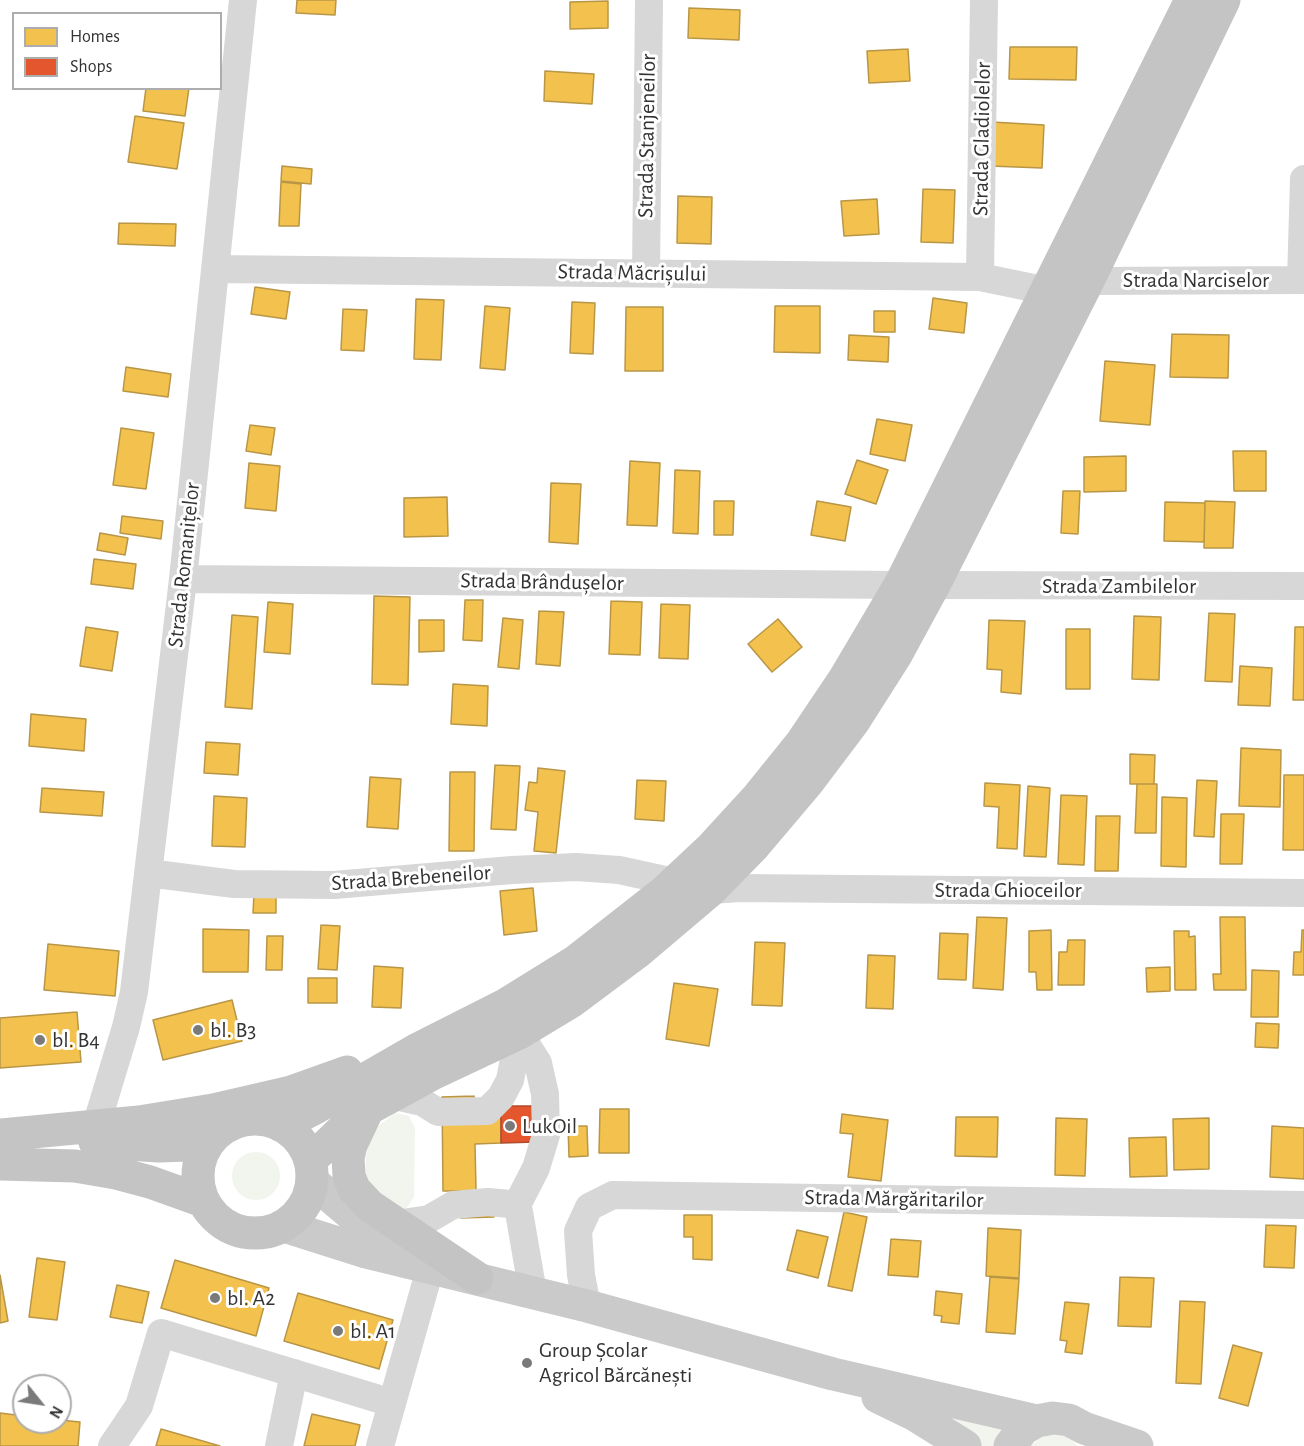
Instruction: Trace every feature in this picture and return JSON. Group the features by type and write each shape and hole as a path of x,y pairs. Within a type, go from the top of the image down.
{"highway":[{"path":"282,1125 505,1005 576,961 674,882 712,847 756,799 802,742 845,678 900,585 1191,0"},
{"path":"312,1171 340,1132 380,1102 519,1033 572,1001 639,951 711,890 753,848 801,790 854,721 896,655 934,585 1088,281 1224,0"},
{"path":"0,1135 139,1122 213,1110 291,1092 444,1036"},
{"path":"380,1102 351,1145 348,1158 349,1176 354,1189 370,1206 477,1278"},
{"path":"263,1119 282,1125 295,1134 304,1146 312,1171 308,1200 298,1215 284,1226 266,1233 247,1234 229,1228 213,1217 203,1201 198,1186 198,1170 202,1155 210,1141 224,1127 243,1120 263,1119"},
{"path":"0,1140 159,1146 189,1145 210,1141"},
{"path":"0,1164 75,1166 116,1173 150,1182 203,1201"}],"main road":[{"path":"312,1171 352,1215 477,1278"},
{"path":"284,1226 366,1252 587,1306 833,1374 1037,1421"},
{"path":"833,1374 915,1415 965,1446"},
{"path":"1010,1446 1023,1429 1037,1421 1053,1418 1069,1420 1091,1437 1137,1446"}],"street":[{"name":"Strada Romanițelor","path":"96,1125 126,1027 134,992 183,579 243,0"},
{"name":"Strada Stanjeneilor","path":"646,273 649,0"},
{"name":"Strada Gladiolelor","path":"981,277 984,0"},
{"path":"1302,280 1304,179"},
{"name":"Strada Măcrișului","path":"215,268 981,277 1048,291"},
{"name":"Strada Narciselor","path":"1088,281 1302,280"},
{"name":"Strada Brândușelor","path":"183,579 900,585"},
{"name":"Strada Zambilelor","path":"934,585 1304,586"},
{"name":"Strada Brebeneilor","path":"148,873 234,884 334,885 576,867 619,870 674,882"},
{"name":"Strada Ghioceilor","path":"711,890 740,888 1304,893"},
{"path":"380,1102 422,1102 438,1112 488,1111 501,1097 510,1080 519,1033"},
{"path":"519,1033 538,1063 544,1094 546,1135 536,1168 516,1208 533,1293"},
{"name":"Strada Mărgăritarilor","path":"587,1306 581,1275 578,1231 589,1207 613,1195 1304,1205"},
{"path":"396,1224 429,1219 453,1205 488,1202 510,1204 516,1208"},
{"path":"380,1446 430,1269"},
{"path":"127,1446 161,1333 392,1403"},
{"path":"279,1446 294,1373"},
{"path":"112,1446 139,1406"}],"shaded area":[{"path":"395,1113 409,1116 415,1128 414,1197 406,1209 391,1209 377,1197 365,1176 370,1138 377,1127"},
{"path":"251,1152 261,1152 276,1162 280,1176 279,1185 270,1196 261,1200 251,1200 236,1190 232,1181 232,1171 242,1156"},
{"path":"922,1411 1006,1426 995,1446 982,1446"},
{"path":"1052,1434 1062,1435 1078,1446 1030,1446 1042,1437"}],"building: Homes":[{"path":"297,0 336,0 335,15 296,13"},
{"path":"608,1 608,28 570,29 570,2"},
{"path":"689,8 740,10 739,40 688,38"},
{"path":"1010,47 1077,47 1076,80 1009,79"},
{"path":"908,49 910,81 869,83 867,51"},
{"path":"545,71 594,74 592,104 544,101"},
{"path":"146,90 189,90 185,116 143,111"},
{"path":"135,116 184,123 177,169 128,162"},
{"path":"992,122 1044,125 1042,168 990,166"},
{"path":"282,166 312,169 311,184 281,181"},
{"path":"281,182 301,184 299,226 279,226"},
{"path":"923,189 955,190 953,243 921,242"},
{"path":"678,196 712,197 711,244 677,243"},
{"path":"877,199 879,234 844,236 841,201"},
{"path":"119,223 176,224 175,246 118,244"},
{"path":"255,287 290,292 286,319 251,314"},
{"path":"933,298 967,303 964,333 929,329"},
{"path":"416,299 444,300 441,360 414,359"},
{"path":"572,302 595,303 593,354 570,353"},
{"path":"485,306 510,308 505,370 480,368"},
{"path":"775,306 820,306 820,353 774,352"},
{"path":"626,307 663,307 663,371 625,371"},
{"path":"343,309 367,310 364,351 341,350"},
{"path":"874,311 895,311 895,332 874,332"},
{"path":"1172,334 1229,335 1228,378 1170,377"},
{"path":"849,335 889,337 888,362 848,360"},
{"path":"1105,361 1155,365 1150,425 1100,421"},
{"path":"126,367 171,374 168,397 123,391"},
{"path":"877,419 912,425 905,461 870,454"},
{"path":"250,425 275,428 271,455 246,451"},
{"path":"121,428 154,433 146,489 113,485"},
{"path":"1233,451 1266,451 1266,491 1234,491"},
{"path":"1126,456 1126,491 1084,492 1084,457"},
{"path":"857,460 888,470 876,504 845,494"},
{"path":"630,461 660,463 657,526 627,525"},
{"path":"249,463 280,466 276,511 245,508"},
{"path":"675,470 700,471 698,534 673,533"},
{"path":"551,483 581,484 578,544 549,542"},
{"path":"1063,491 1080,491 1078,534 1061,533"},
{"path":"447,497 448,536 404,537 404,498"},
{"path":"714,501 734,501 733,535 714,535"},
{"path":"817,501 851,507 845,541 811,535"},
{"path":"1205,501 1235,502 1233,548 1204,548"},
{"path":"1165,502 1205,503 1204,542 1164,541"},
{"path":"122,516 163,521 161,539 120,533"},
{"path":"100,533 128,538 125,555 97,550"},
{"path":"94,559 136,564 133,589 91,584"},
{"path":"374,596 410,597 408,685 372,684"},
{"path":"465,600 483,600 482,641 463,640"},
{"path":"611,601 642,602 640,655 609,654"},
{"path":"268,602 293,604 290,654 264,652"},
{"path":"661,604 690,605 688,659 659,658"},
{"path":"539,611 564,612 560,666 536,664"},
{"path":"1209,613 1235,614 1232,682 1205,681"},
{"path":"232,615 258,617 252,709 225,707"},
{"path":"1134,616 1161,617 1159,680 1132,679"},
{"path":"503,618 523,620 519,669 498,667"},
{"path":"778,619 802,647 772,672 748,644"},
{"path":"419,620 444,620 444,651 419,652"},
{"path":"989,620 1025,621 1021,694 1001,692 1002,670 987,669"},
{"path":"86,627 118,632 112,671 80,666"},
{"path":"1295,627 1304,627 1304,700 1293,700"},
{"path":"1066,629 1090,629 1090,689 1066,689"},
{"path":"1240,666 1272,668 1270,706 1238,705"},
{"path":"453,684 488,686 487,726 451,724"},
{"path":"31,714 86,719 84,751 29,746"},
{"path":"206,742 240,744 238,775 204,773"},
{"path":"1241,748 1281,750 1280,807 1239,806"},
{"path":"1130,754 1155,755 1154,784 1130,784"},
{"path":"495,765 520,766 516,830 491,829"},
{"path":"538,768 565,771 556,853 534,851 538,812 525,810 529,782 537,783"},
{"path":"450,772 475,772 474,851 449,851"},
{"path":"1284,775 1304,775 1304,850 1283,850"},
{"path":"370,777 401,779 398,829 367,827"},
{"path":"637,780 666,781 664,821 635,819"},
{"path":"1197,780 1217,781 1214,837 1194,836"},
{"path":"985,783 1020,785 1017,849 997,848 999,807 984,806"},
{"path":"1137,784 1157,784 1156,833 1135,833"},
{"path":"1028,786 1050,788 1046,857 1024,856"},
{"path":"42,788 104,792 102,816 40,812"},
{"path":"1061,795 1087,796 1084,865 1058,864"},
{"path":"214,796 247,798 245,847 212,846"},
{"path":"1162,797 1187,798 1186,867 1161,866"},
{"path":"1221,814 1244,814 1242,864 1220,864"},
{"path":"1096,816 1120,816 1118,871 1095,871"},
{"path":"533,888 537,931 504,935 500,891"},
{"path":"254,893 276,894 276,913 253,913"},
{"path":"977,917 1007,918 1003,990 973,988"},
{"path":"1220,917 1245,917 1246,990 1214,990 1213,974 1221,974"},
{"path":"321,925 340,926 337,970 318,969"},
{"path":"203,929 249,930 248,972 203,972"},
{"path":"1051,930 1052,990 1037,990 1036,972 1029,972 1029,931"},
{"path":"1302,930 1304,930 1304,975 1293,975 1294,952 1301,952"},
{"path":"1174,931 1189,931 1189,937 1195,936 1196,990 1175,990"},
{"path":"940,933 968,934 966,980 938,979"},
{"path":"267,936 283,936 282,970 266,970"},
{"path":"1068,940 1085,940 1084,985 1058,985 1059,952 1067,952"},
{"path":"755,942 785,943 782,1006 752,1005"},
{"path":"48,944 119,951 115,996 44,990"},
{"path":"868,955 895,956 893,1009 866,1008"},
{"path":"374,966 403,968 401,1008 372,1007"},
{"path":"1170,967 1170,991 1147,992 1146,968"},
{"path":"1252,970 1279,971 1278,1017 1251,1017"},
{"path":"308,978 337,978 337,1003 308,1003"},
{"path":"674,983 718,989 709,1046 666,1039"},
{"name":"bl. B3","path":"232,1000 242,1041 163,1060 153,1020"},
{"name":"bl. B4","path":"77,1012 81,1062 0,1068 0,1018"},
{"path":"1256,1023 1279,1024 1278,1048 1255,1047"},
{"path":"474,1096 475,1107 501,1106 501,1143 475,1144 476,1190 493,1190 494,1217 461,1218 461,1191 443,1191 442,1097"},
{"path":"600,1109 629,1109 629,1153 599,1153"},
{"path":"842,1114 888,1120 881,1181 848,1177 853,1134 840,1133"},
{"path":"956,1117 998,1117 997,1157 955,1156"},
{"path":"1056,1118 1087,1119 1085,1176 1055,1175"},
{"path":"1209,1118 1209,1169 1174,1170 1173,1119"},
{"path":"568,1126 587,1126 588,1156 569,1157"},
{"path":"1272,1126 1304,1128 1304,1179 1270,1177"},
{"path":"1166,1137 1167,1176 1130,1177 1129,1138"},
{"path":"844,1212 867,1217 852,1291 828,1286"},
{"path":"684,1215 712,1215 712,1260 693,1259 693,1237 684,1237"},
{"path":"1266,1225 1296,1226 1294,1268 1264,1267"},
{"path":"988,1228 1021,1230 1019,1278 986,1276"},
{"path":"797,1230 828,1237 818,1278 787,1270"},
{"path":"891,1239 921,1241 918,1277 888,1275"},
{"path":"37,1258 65,1262 57,1320 29,1317"},
{"name":"bl. A2","path":"175,1260 269,1288 256,1336 161,1308"},
{"path":"0,1275 8,1321 0,1323"},
{"path":"990,1277 1019,1279 1015,1334 986,1332"},
{"path":"1120,1277 1154,1278 1151,1327 1118,1326"},
{"path":"117,1285 149,1292 142,1323 110,1317"},
{"path":"936,1291 962,1294 959,1324 941,1322 942,1316 934,1315"},
{"name":"bl. A1","path":"298,1293 393,1320 379,1369 284,1341"},
{"path":"1180,1301 1205,1302 1201,1384 1176,1383"},
{"path":"1065,1302 1089,1304 1082,1354 1065,1352 1067,1341 1060,1340"},
{"path":"1233,1345 1262,1353 1248,1406 1219,1398"},
{"path":"0,1413 12,1414 12,1434 72,1434 72,1421 80,1422 78,1446 0,1446"},
{"path":"312,1414 360,1425 355,1446 304,1446"},
{"path":"161,1429 220,1446 156,1446"}],"building: Shops":[{"path":"501,1106 535,1106 536,1142 501,1143"}],"place":[{"name":"bl. B3","path":"198,1030"},
{"name":"bl. B4","path":"40,1040"},
{"name":"LukOil","path":"510,1126"},
{"name":"bl. A2","path":"215,1298"},
{"name":"bl. A1","path":"338,1331"},
{"name":"Group Școlar Agricol Bărcănești","path":"527,1363"}]}
